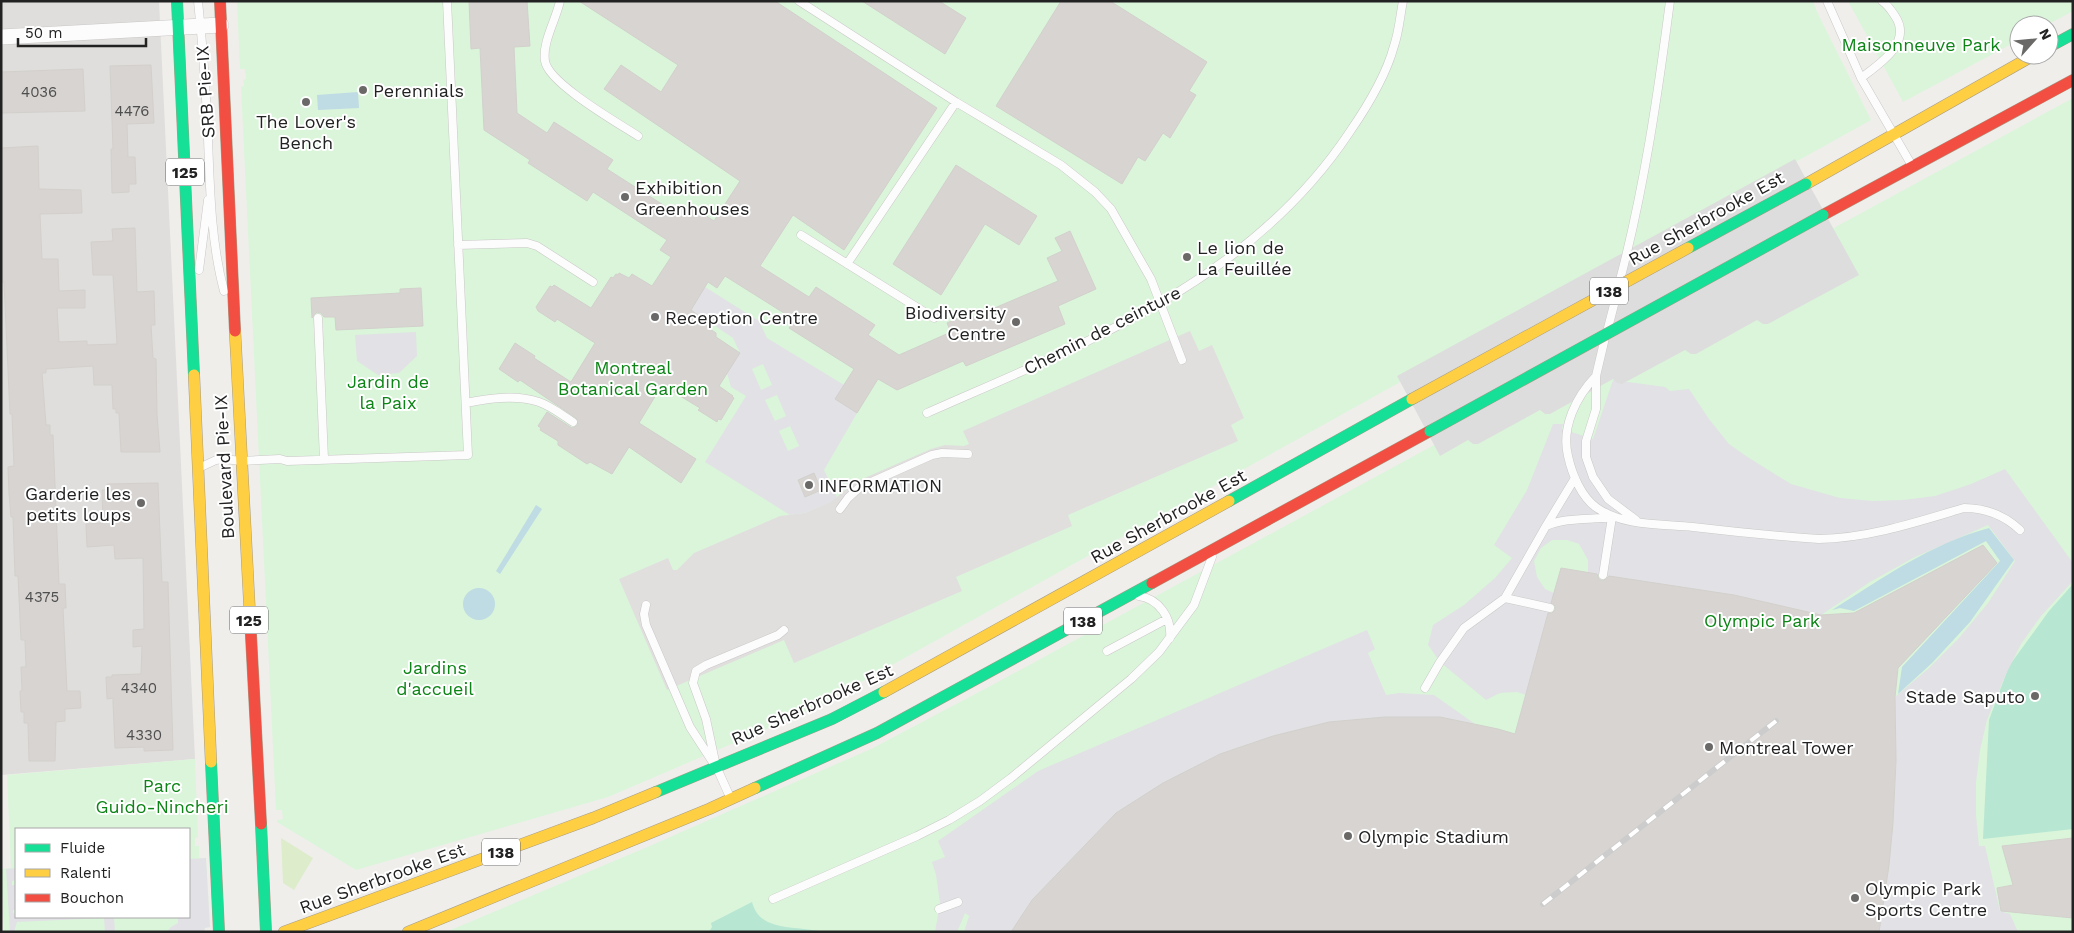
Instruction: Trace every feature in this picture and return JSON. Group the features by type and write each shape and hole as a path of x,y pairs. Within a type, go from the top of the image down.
{"main road":[{"name":"Boulevard Pie-IX","path":"177,1 219,932"},
{"name":"Boulevard Pie-IX","path":"220,1 248,617 259,777 266,932"},
{"path":"2059,42 2073,34"},
{"name":"Rue Sherbrooke Est","path":"284,932 593,818 832,719 895,687 1412,399 1806,184 2016,65"},
{"name":"138","path":"408,932 731,799 877,733 1130,596 1823,214 2073,80"}],"street":[{"path":"1,37 221,25"}],"lane":[{"name":"SRB Pie-IX","path":"198,1 204,67 210,183 219,272 236,342"},
{"path":"198,468 216,460 241,462 468,455 447,1"},
{"path":"560,1 545,47 545,62 548,68 563,86 638,136"},
{"path":"800,1 956,102 1060,164 1104,201 1111,209 1151,279 1182,360"},
{"name":"Chemin de ceinture","path":"927,413 1106,332 1160,303 1186,288 1243,248 1279,217 1320,171 1359,117 1385,70 1394,46 1403,1"},
{"path":"1640,522 1608,499 1593,477 1586,457 1586,442 1596,409 1596,376 1631,237 1660,75 1670,1"},
{"path":"1828,1 1861,78 1912,166"},
{"path":"1861,78 1890,55 1898,42 1900,23 1887,4 1882,1"},
{"path":"847,264 956,102"},
{"name":"SRB Pie-IX","path":"191,317 204,243 210,183"},
{"path":"801,235 934,318"},
{"path":"458,246 527,243 537,246 593,282"},
{"path":"318,318 324,459"},
{"path":"1596,376 1584,389 1574,409 1567,431 1566,446 1571,468 1580,488 1595,507 1612,517"},
{"path":"466,403 490,398 519,398 540,402 573,422"},
{"path":"840,509 860,487 932,456 942,453 968,454"},
{"path":"1425,688 1440,662 1464,628 1505,598 1576,478"},
{"path":"1546,526 1568,519 1590,520 1612,517 1640,522 1774,536 1843,539 1964,508 1980,508 2012,522 2020,530"},
{"path":"1603,575 1612,517"},
{"path":"773,899 949,820 1011,778 1131,678 1170,638 1194,605 1216,548"},
{"path":"1130,596 1152,600 1160,607 1171,628 1170,638"},
{"path":"1505,598 1550,608"},
{"path":"646,605 644,614 646,625 690,727 716,766 731,799"},
{"path":"1107,651 1167,619"},
{"path":"716,766 706,719 695,691 694,677 696,672 706,665 778,635 784,630"},
{"path":"939,909 958,902"}],"shaded area":[{"path":"1,1 159,1 195,759 1,775"},
{"path":"705,287 759,321 767,338 844,385 835,399 857,413 824,470 837,497 829,503 805,513 790,515 705,462 746,396 731,387 727,373 740,353 733,338 691,310","holes":["763,364 772,385 761,390 752,369","777,395 786,416 775,421 765,400","790,426 799,446 788,451 779,431","814,473 821,490 805,497 798,481"]},
{"path":"1190,331 1199,351 1212,345 1244,418 1231,425 1238,441 1068,515 1072,526 956,577 962,591 794,663 784,640 667,690 619,579 668,558 673,570 677,570 694,553 780,516 805,513 819,507 837,497 853,483 931,449 945,445 964,446 969,444 963,431"},
{"path":"416,332 417,356 399,373 378,375 357,361 355,335"},
{"path":"1613,380 1665,387 1670,391 1689,389 1729,444 1791,484 1840,498 1873,501 1935,496 1971,484 2005,469 2073,563 2073,581 2041,616 2021,644 2006,674 1987,720 1980,750 1976,782 1976,815 1979,846 1985,846 2000,911 2010,914 2018,932 1879,932 1893,823 1896,761 1895,697 1928,669 1959,638 1988,603 2015,561 1988,525 1913,558 1870,582 1821,615 1734,595 1588,573 1588,560 1579,544 1567,540 1552,540 1541,548 1534,561 1537,577 1545,589 1554,593 1526,695 1517,692 1500,693 1486,700 1440,662 1428,645 1433,625 1464,605 1495,578 1512,558 1494,545 1527,490 1553,424 1563,424 1562,429 1593,439"},
{"path":"1367,630 1375,649 1368,653 1386,695 1399,693 1434,695 1475,724 1440,717 1385,717 1329,722 1273,736 1220,754 1163,783 1116,813 1032,900 1011,932 964,932 969,916 965,913 957,932 935,932 940,903 932,862 945,857 938,841 1038,771"},
{"path":"206,858 210,927 205,928 204,932 167,932 178,923 178,918 190,918 190,859"},
{"path":"15,868 15,880 12,881 12,885 15,885 15,910 13,910 13,913 15,914 15,918 104,918 17,922 14,932 10,932 6,869"},
{"path":"104,918 114,918 115,932 105,932"}],"green space":[{"name":"Montreal Botanical Garden","path":"237,1 1813,1 1871,120 813,709 608,797 356,870 277,822 277,820 283,819 282,810 276,810 241,87 244,86 243,80 246,79 245,69 240,69"},
{"name":"Maisonneuve Park","path":"1848,1 2073,1 2073,11 2059,19 2059,15 2009,15 2009,45 1903,102"},
{"name":"Olympic Park","path":"2073,98 2073,932 446,932 652,845 873,748"},
{"name":"Stade Saputo","path":"2073,584 2073,829 1983,839 1989,720 2009,666 2049,611"},
{"name":"Parc Guido-Nincheri","path":"195,759 198,837 195,838 195,846 199,846 199,858 206,858 210,927 205,928 204,932 4,932 1,869 11,868 7,775"},
{"path":"281,838 313,858 294,890 283,883"},
{"path":"752,902 756,912 763,919 771,923 822,932 709,932 712,927 711,923"}],"water":[{"path":"358,92 359,108 318,110 317,95"},
{"path":"536,505 542,509 500,574 496,571"},
{"path":"1989,528 2014,560 1970,622 1932,663 1898,694 1902,667 2000,561 1986,541 1854,611 1840,608 1832,610 1889,574 1927,553 1947,543"},
{"path":"479,588 485,589 490,593 494,598 494,610 490,615 485,619 479,620 473,619 468,615 464,610 463,604 464,598 468,593 473,589"}],"pier":[{"path":"1795,159 1859,275 1768,324 1763,324 1757,320 1696,354 1691,354 1685,350 1622,384 1617,383 1613,379 1550,414 1545,414 1540,410 1478,444 1473,444 1468,440 1440,456 1397,376"}],"building":[{"path":"469,1 527,1 530,46 514,47 517,113 547,133 554,122 613,160 607,169 682,217 690,205 714,221 740,181 604,89 621,65 661,92 678,65 579,1 775,1 937,108 844,250 793,215 760,266 809,297 816,287 875,325 868,335 899,355 951,332 947,323 969,313 971,318 1058,281 1047,258 1062,251 1055,238 1070,231 1096,289 1058,306 1065,324 966,366 963,361 897,390 878,379 857,413 835,399 854,369 789,328 795,320 725,276 717,288 708,282 691,310 709,323 707,327 716,333 716,337 740,353 719,386 734,398 721,420 718,419 717,422 698,410 700,408 662,385 639,423 696,459 681,483 629,447 612,474 590,462 587,464 558,445 558,441 540,430 541,428 538,426 547,412 572,428 578,425 576,418 520,380 518,382 499,369 515,343 571,382 595,343 557,319 555,322 538,311 536,307 550,286 554,285 591,308 611,277 613,278 616,274 618,275 619,273 629,278 632,274 652,286 671,257 660,250 667,240 593,192 587,201 528,163 530,160 484,130 480,48 471,49"},
{"path":"862,1 939,1 966,18 945,54"},
{"path":"1061,1 1110,1 1207,62 1189,91 1196,95 1170,138 1163,133 1145,161 1138,157 1122,184 996,106"},
{"path":"151,65 154,123 127,124 128,157 135,157 136,184 129,184 129,192 112,193 111,149 113,149 110,66"},
{"path":"83,69 85,111 1,113 1,72"},
{"path":"38,146 39,189 81,190 82,213 40,214 42,259 58,259 59,291 85,290 85,308 57,308 59,342 87,341 87,345 117,344 113,275 93,275 91,242 113,241 112,229 135,228 137,292 154,291 155,325 151,325 153,358 156,359 160,452 121,452 119,413 116,413 116,409 113,409 112,385 94,385 93,366 46,369 46,373 42,373 46,425 50,425 50,435 53,435 59,584 65,584 66,608 63,608 67,691 80,691 81,708 65,709 65,721 56,722 55,761 29,761 28,723 24,723 24,712 21,712 21,667 26,667 25,640 21,640 18,576 15,576 13,517 11,517 9,493 8,467 14,466 4,282 1,282 1,148"},
{"path":"956,165 1037,216 1019,245 985,224 941,295 893,264"},
{"path":"421,288 423,326 336,330 335,317 324,317 321,313 317,312 312,318 311,298 400,293 400,289"},
{"path":"814,473 821,490 805,497 798,480"},
{"path":"158,483 162,582 168,582 173,750 144,751 144,747 115,748 113,698 107,699 106,677 141,674 142,646 133,647 133,630 144,629 143,558 115,559 114,545 87,547 86,524 103,523 102,490 107,490 107,484"},
{"name":"Montreal Tower","path":"1983,545 1997,563 1898,668 1895,697 1896,761 1893,823 1879,932 1011,932 1032,900 1116,813 1163,783 1220,754 1273,736 1329,722 1385,717 1440,717 1515,734 1548,613 1552,613 1555,610 1555,606 1551,603 1561,568 1597,574 1599,579 1603,581 1609,576 1734,595 1821,615 1854,613"},
{"path":"2073,838 2073,918 2001,911 1997,888 2013,885 2002,846"}],"railway":[{"path":"1543,904 1776,721"}],"traffic: fast":[{"path":"177,1 194,375"},
{"path":"2059,42 2073,34"},
{"path":"1688,248 1806,184"},
{"path":"1430,431 1823,215"},
{"path":"1229,501 1412,399"},
{"path":"755,788 877,733 1152,583"},
{"path":"656,792 832,719 884,692"},
{"path":"211,762 219,932"},
{"path":"261,824 266,932"}],"traffic: slow":[{"path":"1806,184 2016,65"},
{"path":"1412,399 1688,248"},
{"path":"235,331 250,617"},
{"path":"194,375 211,762"},
{"path":"884,692 1229,501"},
{"path":"408,932 709,809 755,788"},
{"path":"284,932 593,818 656,792"}],"traffic: jam":[{"path":"220,1 235,331"},
{"path":"1823,215 2073,80"},
{"path":"1152,583 1430,431"},
{"path":"250,617 261,824"}],"place":[{"name":"Perennials","path":"363,90"},
{"name":"The Lover's Bench","path":"306,102"},
{"name":"Exhibition Greenhouses","path":"625,197"},
{"name":"Le lion de La Feuillée","path":"1187,257"},
{"name":"Reception Centre","path":"655,317"},
{"name":"Biodiversity Centre","path":"1016,322"},
{"name":"INFORMATION","path":"809,485"},
{"name":"Garderie les petits loups","path":"141,503"},
{"name":"Stade Saputo","path":"2035,696"},
{"name":"Montreal Tower","path":"1709,747"},
{"name":"Olympic Stadium","path":"1348,836"},
{"name":"Olympic Park Sports Centre","path":"1855,898"}],"park label":[{"name":"Jardin de la Paix","path":"388,391"},
{"name":"Jardins d'accueil","path":"435,678"}]}
